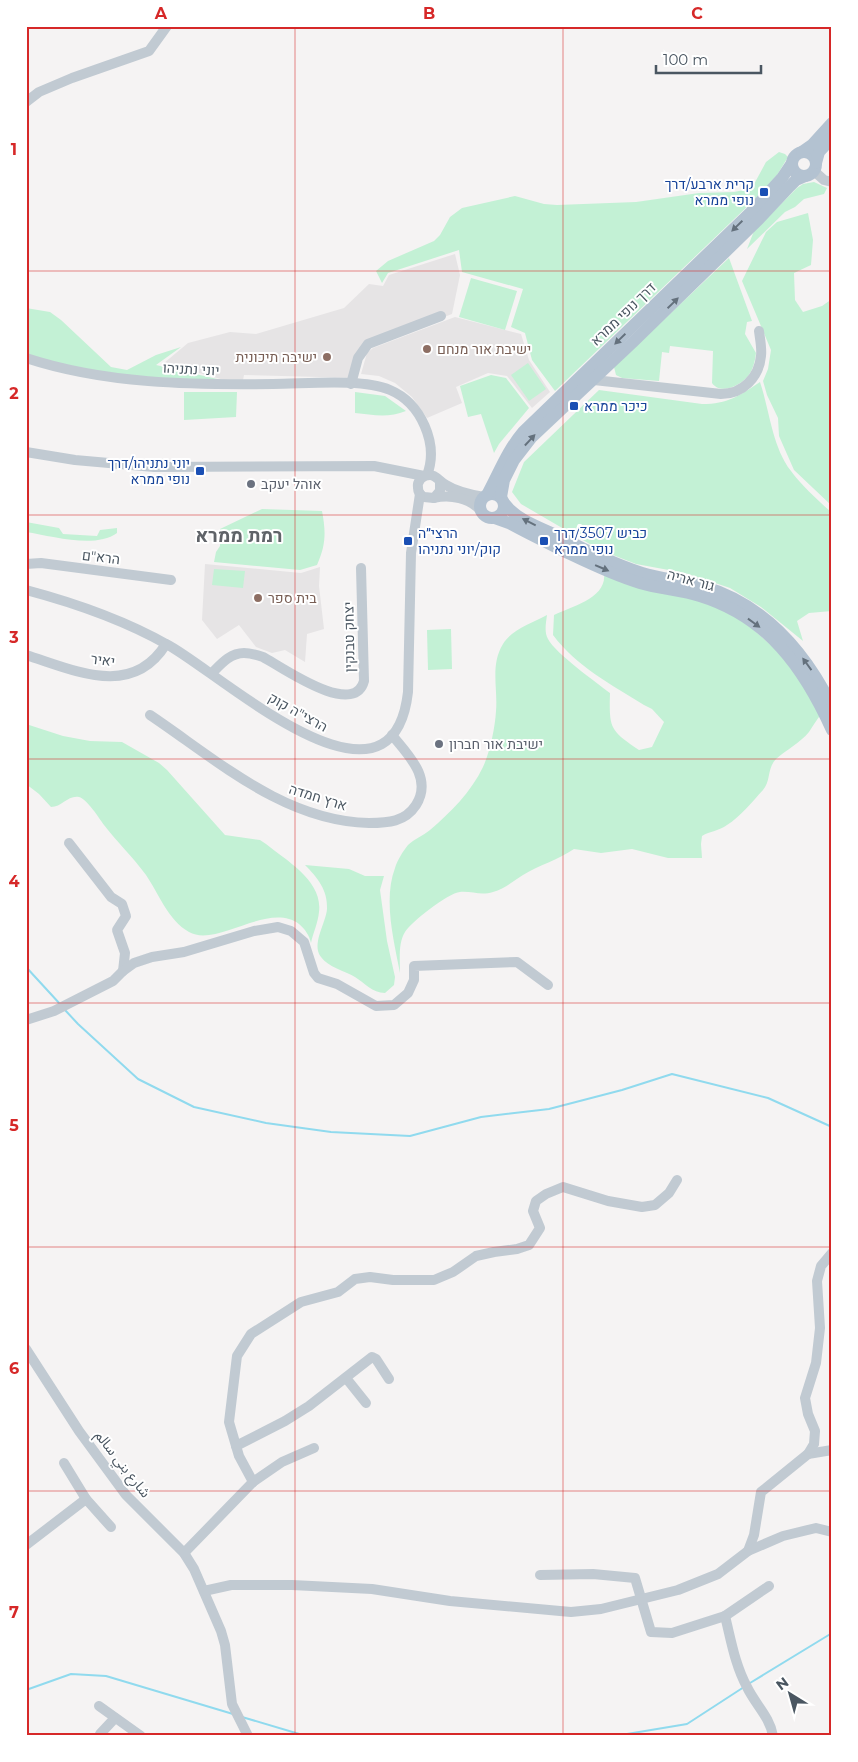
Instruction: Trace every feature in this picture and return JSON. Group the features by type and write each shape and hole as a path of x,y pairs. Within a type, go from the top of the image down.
{"main road":[{"path":"802,152 810,153 815,159 812,170 801,176 794,171 792,163 795,156 812,145 832,123"},
{"name":"דרך נופי ממרא","path":"502,500 504,480 514,460 531,438 594,380 796,180 812,170 819,152 832,138"},
{"name":"דרך נופי ממרא","path":"485,496 514,442 523,432 751,212 782,178 792,163"},
{"path":"494,494 502,500 502,514 495,518 486,517 481,511 480,503 485,496 494,494"},
{"name":"גור אריה","path":"502,500 509,510 528,522 596,555 644,574 702,586 740,601 766,618 788,640 810,666 832,706"},
{"name":"גור אריה","path":"495,518 622,577 700,596 735,610 759,626 790,658 808,683 832,730"}],"street":[{"path":"26,102 39,92 72,78 149,51 167,26"},
{"path":"812,170 824,180 832,182"},
{"path":"351,384 358,358 368,344 441,316"},
{"path":"594,380 721,394 731,393 749,383 758,369 762,354 759,331"},
{"name":"יוני נתניהו","path":"26,358 83,373 119,378 220,384 351,384 378,386 389,389 406,400 414,408 425,427 430,446 432,477"},
{"path":"606,368 607,375 616,383"},
{"path":"29,452 75,460 154,467 358,465 384,467 432,477 448,486 485,496"},
{"path":"384,467 410,480 424,497 448,496 473,502 481,511"},
{"path":"392,735 397,731 405,712 408,692 411,553 419,492 418,483 432,477"},
{"path":"416,521 423,505 440,490 432,477"},
{"name":"הרא\"ם","path":"26,564 42,563 171,580"},
{"name":"יצחק טבנקין","path":"212,673 231,657 237,654 250,653 263,657 294,676 317,687 345,694 358,691 362,688 364,681 361,568"},
{"name":"הרצי\"ה קוק","path":"26,590 102,614 166,644 283,722 321,742 354,750 381,744 392,735"},
{"name":"יאיר","path":"26,654 90,674 108,677 119,676 141,668 162,651 166,644"},
{"name":"ארץ חמדה","path":"150,715 272,796 300,809 359,822 392,822 401,819 415,807 419,800 422,783 417,767 392,735"},
{"path":"69,843 111,897 122,904 126,916 117,930 125,953 123,971"},
{"path":"26,1020 54,1011 113,981 134,963 152,957 184,952 254,931 278,927 291,931 304,942 314,973 318,978 338,984 376,1006 394,1005 408,993 414,980 414,966 517,962 548,985"},
{"path":"253,1482 239,1456 229,1422 237,1356 251,1334 301,1302 338,1292 355,1279 370,1277 393,1280 434,1280 454,1272 476,1256 517,1250 529,1245 540,1228 533,1211 536,1201 546,1194 563,1187 608,1201 642,1207 655,1204 669,1193 677,1180"},
{"path":"748,1551 754,1535 760,1492 808,1454 814,1444 815,1431 808,1414 805,1398 816,1362 820,1328 818,1281 821,1266 832,1253"},
{"name":"شارع بني سالم","path":"26,1349 80,1431 126,1495 184,1553 204,1590 225,1645 232,1704 248,1736"},
{"path":"236,1446 285,1421 309,1406 372,1357 376,1359 389,1379"},
{"path":"346,1378 366,1403"},
{"path":"184,1553 253,1482 282,1462 314,1448"},
{"path":"808,1454 832,1450"},
{"path":"64,1463 86,1499 111,1527"},
{"path":"26,1545 86,1499"},
{"path":"204,1590 231,1585 292,1585 372,1589 450,1601 572,1612 601,1609 678,1590 718,1574 748,1551 783,1536 816,1528 832,1532"},
{"path":"540,1576 593,1574 635,1578 651,1632 672,1633 725,1616 770,1586"},
{"path":"725,1616 736,1661 748,1689 766,1716 773,1736"},
{"path":"99,1706 141,1736"},
{"path":"100,1734 116,1718"}],"shaded area":[{"path":"455,254 460,275 452,314 371,345 364,353 357,378 244,375 242,385 164,363 188,343 230,332 256,334 344,308 369,284 383,286 389,275"},
{"path":"455,317 521,334 529,360 550,392 532,408 507,376 488,373 456,387 462,403 427,418 412,397 395,383 379,376 361,374 367,353 373,348"},
{"path":"205,564 301,573 320,567 319,586 324,629 307,634 305,662 285,650 272,653 256,647 239,625 217,639 202,620"}],"green space":[{"path":"779,152 788,157 777,175 753,201 555,391 532,360 525,333 511,327 523,289 462,272 459,250 388,273 382,283 376,271 388,261 434,241 440,235 450,217 462,208 515,196 544,204 557,205 636,202 699,193 734,192 753,186 766,162"},
{"path":"814,182 827,188 824,194 804,199 795,207 785,212 747,249 754,231 797,188 803,184"},
{"path":"808,213 813,240 811,265 794,273 795,300 803,312 822,306 832,299 832,506 794,470 779,436 778,418 767,395 763,381 768,369 771,350 742,281 766,232 777,222"},
{"path":"729,258 752,321 747,322 745,334 756,353 750,374 740,383 730,388 716,387 712,383 713,351 670,346 669,353 662,352 659,381 622,378 616,375 614,367"},
{"path":"471,278 517,291 505,330 459,317"},
{"path":"26,308 50,312 111,367 127,370 156,355 181,347 156,365 226,381 110,375 26,357"},
{"path":"528,363 546,389 529,401 511,375"},
{"path":"491,375 506,378 529,408 499,444 494,453 481,414 468,417 460,386"},
{"path":"760,382 775,440 785,461 800,482 832,513 832,611 809,613 797,621 803,641 761,607 730,588 685,573 636,564 600,550 521,504 512,492 524,462 599,390 711,404 733,398"},
{"path":"184,392 237,392 236,417 184,420"},
{"path":"355,392 385,396 406,411 387,415 355,413"},
{"path":"262,509 322,511 324,538 317,565 300,570 214,562 216,552 220,546 220,529"},
{"path":"26,522 59,528 63,534 97,536 100,530 117,528 117,533 108,538 97,540 73,540 26,532"},
{"path":"214,569 245,571 243,588 212,585"},
{"path":"604,574 699,600 737,615 790,662 822,713 805,736 776,759 771,766 767,783 763,790 746,809 724,827 702,836 702,858 668,858 632,849 601,853 574,849 529,871 497,891 484,894 460,892 454,894 430,909 405,932 400,946 400,973 390,907 390,893 395,868 400,856 408,845 430,830 453,809 473,785 486,761 495,725 497,660 503,644 511,635 522,627 547,615 546,633 552,645 610,693 610,714 613,728 622,738 639,750 652,747 664,722 652,709 583,665 553,635 554,615 578,605 594,595 600,589"},
{"path":"451,629 452,669 428,670 427,630"},
{"path":"26,724 63,736 90,741 122,742 159,763 167,770 225,835 260,840 284,857 310,881 319,901 319,912 311,943 305,930 299,924 287,918 258,921 214,934 200,935 189,932 182,927 170,914 141,868 86,801 75,797 51,807 26,784"},
{"path":"305,865 349,869 365,876 384,876 380,890 387,941 395,977 394,985 385,993 372,990 355,977 328,964 321,957 318,952 318,940 326,915 326,896 321,884"}],"waterway":[{"path":"26,967 60,1004"},
{"path":"65,1010 138,1079 194,1107 266,1123 331,1132 410,1136 481,1117 549,1109 622,1090 672,1074 768,1098 832,1127"},
{"path":"750,1683 832,1633"},
{"path":"26,1690 71,1674 106,1676 233,1714"},
{"path":"615,1736 687,1724 744,1687"},
{"path":"242,1717 306,1736"}],"place":[{"name":"קרית ארבע/דרך נופי ממרא","path":"764,192"},
{"name":"ישיבת אור מנחם","path":"427,349"},
{"name":"ישיבה תיכונית","path":"327,357"},
{"name":"כיכר ממרא","path":"574,406"},
{"name":"יוני נתניהו/דרך נופי ממרא","path":"200,471"},
{"name":"אוהל יעקב","path":"251,484"},
{"name":"הרצי״ה קוק/יוני נתניהו","path":"408,541"},
{"name":"כביש 3507/דרך נופי ממרא","path":"544,541"},
{"name":"בית ספר","path":"258,598"},
{"name":"ישיבת אור חברון","path":"439,744"}],"district":[{"name":"רמת ממרא","path":"239,535"}]}
